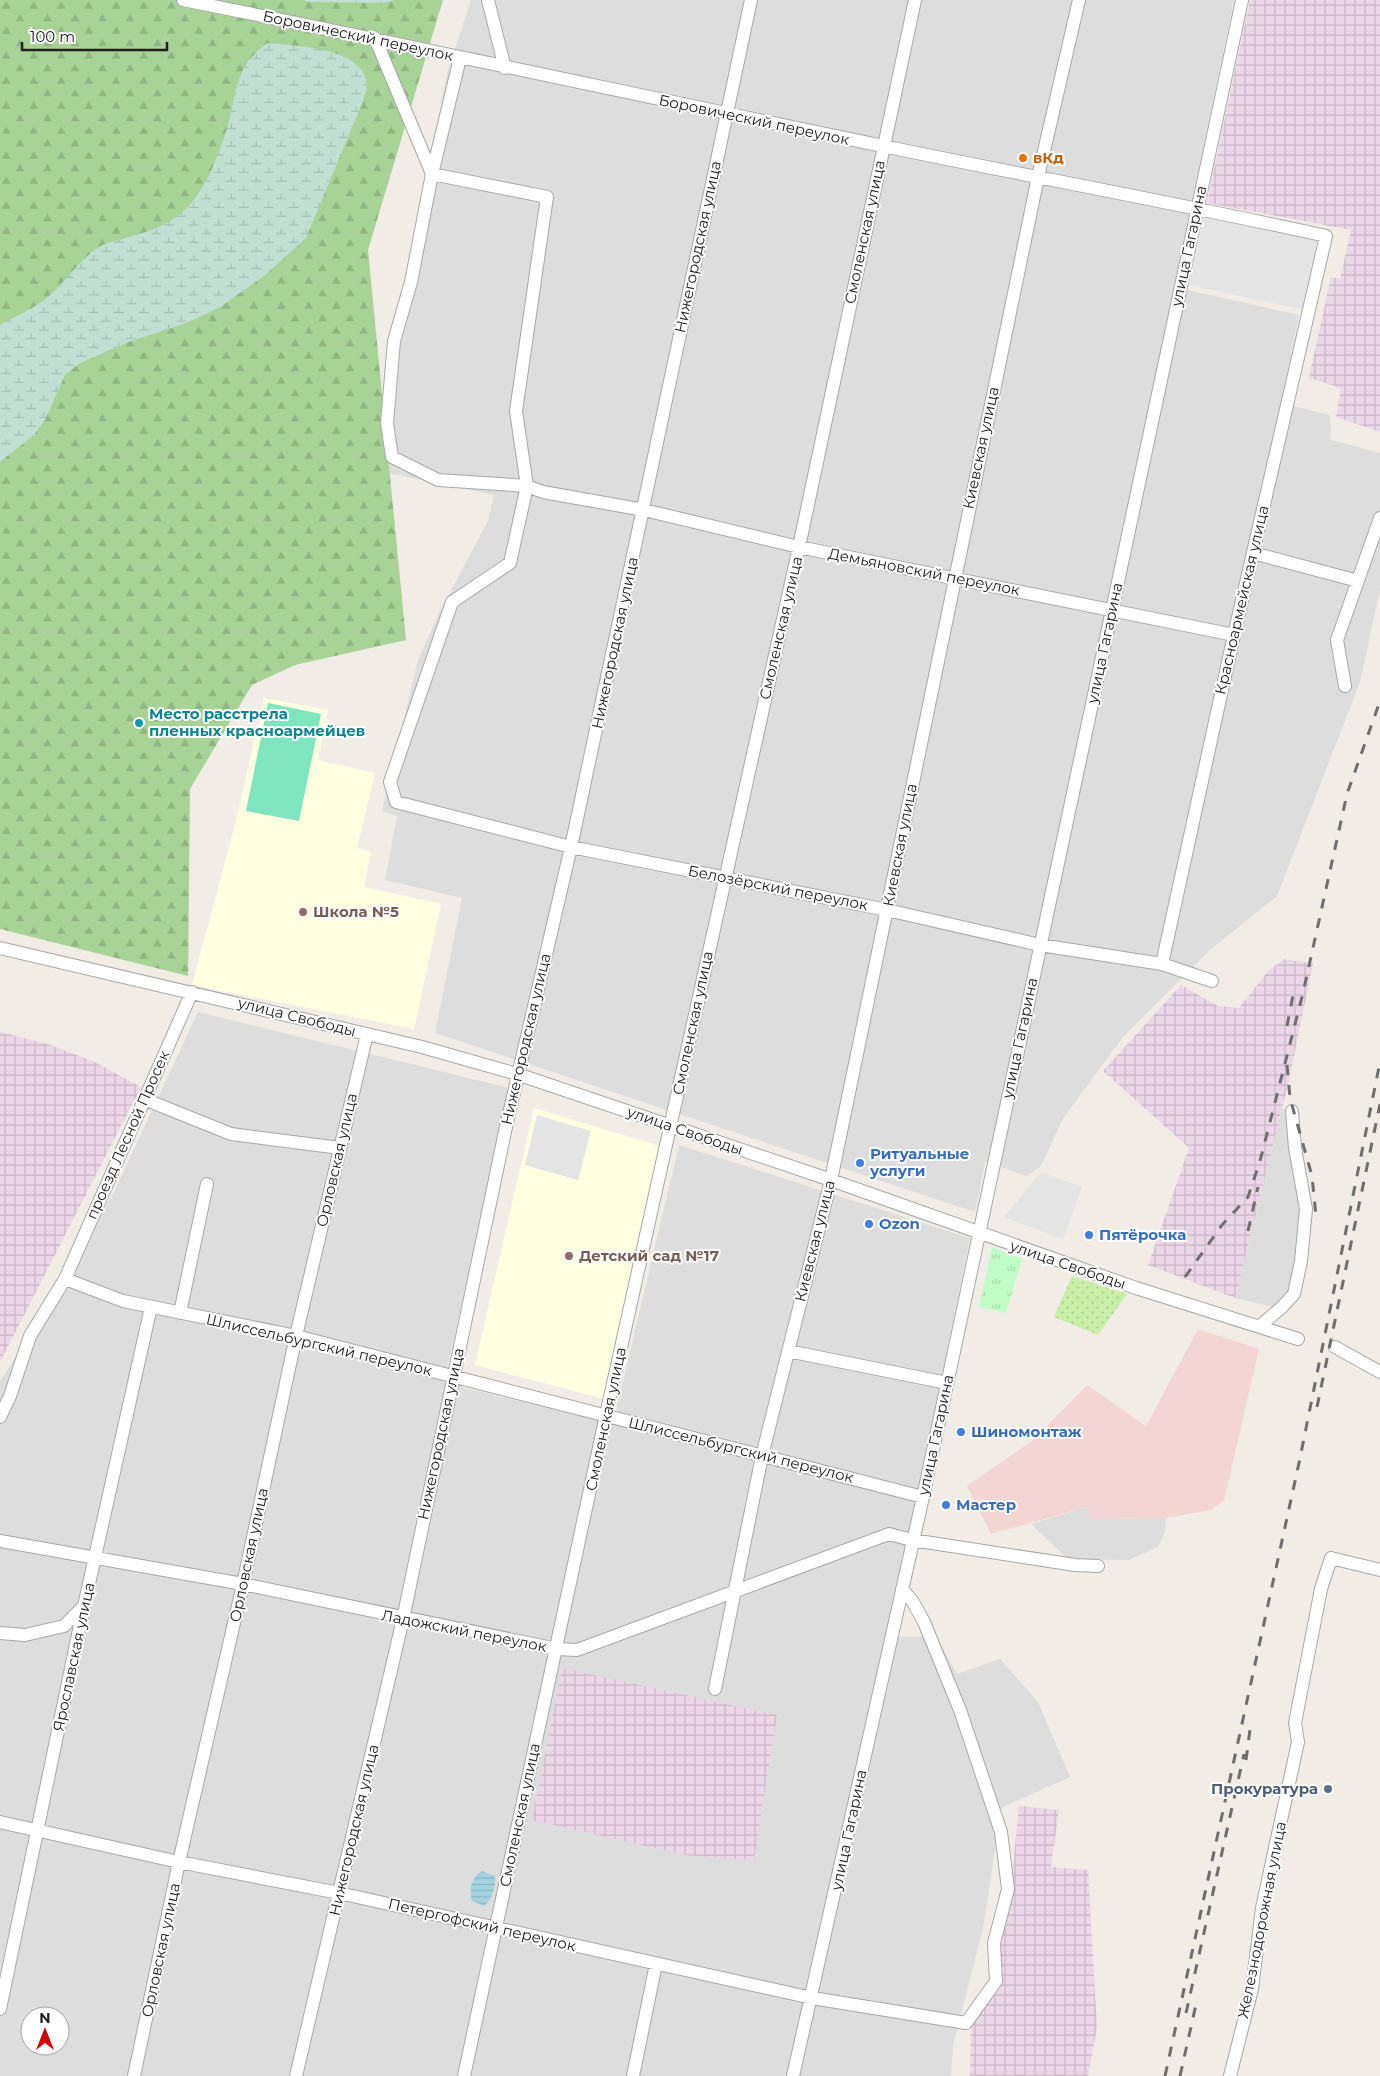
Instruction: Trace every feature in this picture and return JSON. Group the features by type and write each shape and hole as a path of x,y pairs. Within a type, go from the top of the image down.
{"street":[{"name":"Боровический переулок","path":"183,0 375,38 505,68 726,114 1198,207 1326,236"},
{"path":"488,0 505,68"},
{"name":"Нижегородская улица","path":"296,2076 403,1619 452,1377 517,1074 571,846 751,0"},
{"name":"Смоленская улица","path":"464,2076 606,1415 799,547 915,0"},
{"name":"Киевская улица","path":"714,1689 762,1456 830,1180 1038,177 1079,0"},
{"name":"улица Гагарина","path":"793,2076 923,1497 1242,0"},
{"path":"375,38 432,174"},
{"path":"432,174 460,58"},
{"path":"432,174 547,197 516,411 527,486"},
{"name":"Демьяновский переулок","path":"432,174 411,282 394,341 387,423 392,457 438,480 527,486 543,492 644,510 799,547 1234,635"},
{"name":"Красноармейская улица","path":"1162,964 1234,635 1326,236"},
{"name":"Белозёрский переулок","path":"527,486 510,563 452,602 390,782 396,802 571,846 887,910 1040,944 1162,964 1212,981"},
{"path":"1346,686 1337,640 1380,518"},
{"path":"1253,553 1358,581"},
{"name":"улица Свободы","path":"0,948 367,1034 452,1055 517,1074 830,1180 1136,1288 1298,1339"},
{"name":"проезд Лесной Просек","path":"0,1417 10,1396 30,1336 65,1278 192,992"},
{"name":"Орловская улица","path":"134,2076 179,1862 243,1584 296,1336 367,1034"},
{"path":"144,1099 231,1134 340,1148"},
{"path":"1260,1326 1294,1294 1300,1261 1306,1209 1295,1148 1292,1111"},
{"path":"180,1313 207,1184"},
{"name":"Шлиссельбургский переулок","path":"65,1278 123,1301 296,1336 923,1497"},
{"name":"Ярославская улица","path":"0,2009 84,1606 151,1307"},
{"path":"1335,1347 1380,1372"},
{"path":"788,1351 947,1383"},
{"name":"Ладожский переулок","path":"0,1541 243,1584 403,1619 557,1649 577,1650 889,1534 912,1540 1075,1565 1098,1566"},
{"name":"Железнодорожная улица","path":"1230,2076 1252,1989 1262,1908 1298,1742 1295,1724 1321,1589 1331,1558 1380,1570"},
{"name":"Петергофский переулок","path":"0,1822 179,1862 340,1893 812,1998 966,2023 996,1981 994,1943 1008,1889 1001,1832 960,1710 924,1622 913,1602 902,1589"},
{"path":"0,1633 25,1635 64,1626 84,1606"},
{"path":"634,2076 656,1964"},
{"path":"783,2076 796,2063"}],"shaded area":[{"path":"471,0 1234,0 1174,287 1299,315 1281,403 1330,415 1331,440 1380,453 1380,590 1360,682 1277,896 1210,950 1123,1037 1064,1117 1040,1167 1027,1176 985,1162 975,1212 435,1033 462,898 385,880 397,816 382,811 418,660 439,613 488,521 494,495 373,470 447,73"},
{"path":"1250,0 1380,0 1380,432 1336,417 1341,388 1309,378 1331,277 1340,279 1351,230 1207,203"},
{"path":"1204,217 1317,241 1302,309 1189,285"},
{"path":"264,698 328,710 318,760 375,773 357,848 371,852 364,887 441,904 414,1029 192,985 235,825"},
{"path":"1284,959 1313,964 1288,1085 1235,1298 1148,1265 1189,1148 1103,1071 1181,985 1218,1006 1239,1008 1268,971"},
{"path":"198,1012 510,1088 444,1383 613,1424 679,1145 970,1238 908,1542 886,1637 936,1636 957,1674 1000,1659 1038,1702 1070,1777 1001,1808 984,1924 953,2046 951,2076 0,2076 0,1382 112,1196"},
{"path":"0,1032 51,1045 95,1062 141,1087 0,1362"},
{"name":"Детский сад №17","path":"534,1108 663,1147 605,1399 475,1365"},
{"path":"1282,1109 1290,1111 1303,1209 1291,1293 1277,1308 1235,1298"},
{"path":"537,1115 591,1131 578,1180 525,1165"},
{"path":"1041,1172 1082,1187 1063,1239 1004,1217"},
{"path":"1198,1329 1259,1349 1224,1501 1211,1510 1166,1518 1090,1519 1087,1507 991,1534 967,1486 1032,1441 1087,1385 1146,1426"},
{"path":"1088,1507 1091,1519 1166,1518 1165,1532 1158,1547 1129,1560 1068,1559 1031,1524"},
{"path":"562,1668 777,1715 754,1860 686,1855 532,1820"},
{"path":"1019,1806 1059,1810 1051,1867 1088,1870 1097,2028 1088,2076 970,2076 971,2026 998,1960 1010,1897"}],"green space":[{"path":"0,0 443,0 368,250 406,640 295,665 252,685 190,789 188,976 0,929"},
{"path":"302,0 395,0 383,3 310,2"},
{"path":"267,43 309,47 340,55 362,70 367,82 363,101 306,238 265,275 219,308 184,324 131,341 80,363 65,375 45,420 34,435 0,462 0,325 44,300 93,251 106,243 157,228 175,218 191,203 207,178 219,152 243,70 256,52"},
{"path":"268,703 321,714 299,821 246,811"},
{"path":"992,1247 1022,1259 1006,1313 979,1307"},
{"path":"1072,1276 1127,1294 1098,1335 1054,1317"}],"water":[{"path":"482,1871 495,1876 493,1892 484,1906 472,1901 471,1892 473,1880"}],"railway":[{"path":"1185,1277 1222,1225 1248,1197 1260,1161 1303,993 1347,794 1380,701"},
{"path":"1287,1026 1294,990"},
{"path":"1165,2076 1299,1463 1380,1062"},
{"path":"1287,1065 1290,1098 1312,1176 1316,1216"},
{"path":"1317,1407 1380,1104"},
{"path":"1248,1231 1258,1187"},
{"path":"1246,1760 1251,1722"},
{"path":"1186,2013 1244,1754"},
{"path":"1180,2076 1197,2000"}],"place":[{"name":"вКд","path":"1023,158"},
{"name":"Место расстрела пленных красноармейцев","path":"139,723"},
{"name":"Школа №5","path":"303,912"},
{"name":"Ритуальные услуги","path":"860,1163"},
{"name":"Ozon","path":"869,1224"},
{"name":"Пятёрочка","path":"1089,1235"},
{"name":"Детский сад №17","path":"569,1256"},
{"name":"Шиномонтаж","path":"961,1432"},
{"name":"Мастер","path":"946,1505"},
{"name":"Прокуратура","path":"1328,1789"}]}
